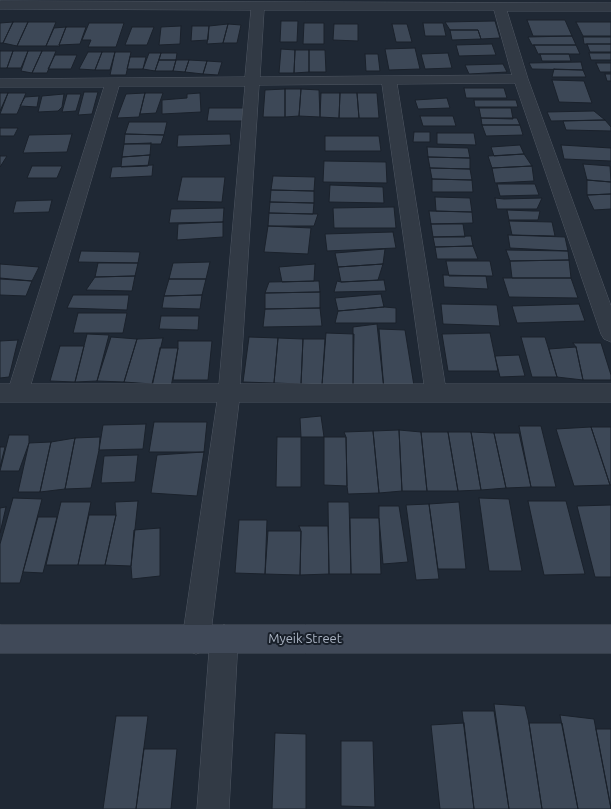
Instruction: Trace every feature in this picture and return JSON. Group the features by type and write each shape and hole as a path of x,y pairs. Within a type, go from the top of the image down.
{"street":[{"path":"0,6 611,8"},
{"path":"196,640 229,393 258,7"},
{"path":"500,8 521,79 611,334"},
{"path":"0,83 521,79"},
{"path":"389,80 436,393"},
{"path":"113,82 9,393 611,393"},
{"name":"Myeik Street","path":"0,639 611,639"},
{"path":"213,809 224,639"}],"building":[{"path":"527,20 565,20 572,36 533,36"},
{"path":"281,21 298,21 297,42 280,42"},
{"path":"495,21 500,38 481,39 478,30 450,30 445,22"},
{"path":"13,22 3,43 0,43 0,23"},
{"path":"13,22 28,22 17,46 3,43"},
{"path":"28,22 56,22 46,46 17,46"},
{"path":"576,22 611,22 611,36 583,36"},
{"path":"89,23 124,23 116,47 88,47 91,40 82,40"},
{"path":"304,23 324,23 324,44 303,44"},
{"path":"423,23 443,23 446,36 425,36"},
{"path":"228,24 241,25 237,43 223,43"},
{"path":"228,24 223,43 207,44 209,26"},
{"path":"334,24 358,24 358,41 333,40"},
{"path":"392,24 407,24 412,42 396,42"},
{"path":"181,26 180,44 159,45 161,27"},
{"path":"192,26 209,26 208,40 191,41"},
{"path":"66,27 59,45 60,46 46,46 54,28"},
{"path":"66,27 86,27 80,44 59,45"},
{"path":"132,27 154,27 147,45 125,45"},
{"path":"450,30 478,30 481,39 452,40"},
{"path":"572,36 576,45 532,45 528,37"},
{"path":"583,37 611,37 611,44 584,44"},
{"path":"492,44 496,55 459,56 456,45"},
{"path":"587,44 611,44 611,52 590,52"},
{"path":"534,45 576,45 580,54 538,54"},
{"path":"415,48 420,69 389,70 385,49"},
{"path":"281,49 295,50 294,73 279,73"},
{"path":"295,50 309,50 309,72 294,73"},
{"path":"309,50 325,50 326,72 309,72"},
{"path":"0,51 13,51 7,68 0,68"},
{"path":"13,51 28,51 21,68 7,68"},
{"path":"28,51 42,51 32,73 21,71"},
{"path":"42,51 56,51 47,73 32,73"},
{"path":"88,52 102,52 95,70 79,69"},
{"path":"102,52 115,52 110,70 95,70"},
{"path":"115,52 131,52 126,75 110,75"},
{"path":"149,53 161,53 155,71 143,69"},
{"path":"161,53 177,53 176,60 159,60"},
{"path":"448,53 452,68 425,69 421,54"},
{"path":"589,53 611,53 611,60 591,60"},
{"path":"365,54 378,54 380,71 366,71"},
{"path":"540,54 569,54 571,61 542,61"},
{"path":"55,55 77,55 71,69 48,69"},
{"path":"130,57 146,57 143,69 127,69"},
{"path":"159,60 176,60 173,71 155,71"},
{"path":"176,60 189,60 185,72 173,71"},
{"path":"189,60 207,61 203,74 185,72"},
{"path":"207,61 222,62 218,75 203,74"},
{"path":"581,62 583,70 532,69 529,63"},
{"path":"596,63 611,63 611,72 600,72"},
{"path":"503,64 507,72 469,74 465,65"},
{"path":"554,69 583,70 586,77 552,77"},
{"path":"605,74 611,74 611,81 607,81"},
{"path":"552,80 584,81 592,103 559,102"},
{"path":"464,88 504,88 507,98 466,98"},
{"path":"285,89 301,89 299,116 285,117"},
{"path":"285,89 285,117 263,117 265,90"},
{"path":"301,89 319,90 320,117 299,116"},
{"path":"84,92 98,92 92,114 78,115"},
{"path":"0,93 8,93 0,111"},
{"path":"8,93 26,93 17,114 0,114"},
{"path":"145,93 139,117 117,118 126,94"},
{"path":"145,93 163,93 156,113 140,114"},
{"path":"200,93 201,112 162,114 162,100 187,98 187,94"},
{"path":"321,93 340,93 339,118 320,117"},
{"path":"340,93 357,93 359,118 339,118"},
{"path":"357,93 377,93 379,118 359,118"},
{"path":"64,94 62,107 58,111 38,112 42,96"},
{"path":"67,94 81,94 76,111 62,112"},
{"path":"39,96 37,107 20,106 25,97"},
{"path":"447,98 450,108 418,109 415,100"},
{"path":"474,100 516,100 518,107 475,107"},
{"path":"209,108 245,108 243,121 207,121"},
{"path":"479,108 511,108 513,119 481,118"},
{"path":"594,111 605,120 551,121 547,112"},
{"path":"420,116 453,116 456,126 423,126"},
{"path":"481,118 517,118 520,125 482,125"},
{"path":"605,120 611,127 611,131 566,130 563,121"},
{"path":"129,122 167,122 164,135 125,134"},
{"path":"482,125 520,125 523,135 486,136"},
{"path":"0,128 18,128 14,136 0,136"},
{"path":"414,132 430,132 430,142 413,142"},
{"path":"437,133 474,133 476,145 437,144"},
{"path":"72,134 67,152 23,153 29,135"},
{"path":"125,134 164,135 161,144 124,144"},
{"path":"230,134 231,145 177,147 178,135"},
{"path":"325,136 379,136 381,151 325,151"},
{"path":"151,143 150,155 122,157 124,144"},
{"path":"520,145 524,154 494,156 491,147"},
{"path":"561,145 611,148 611,161 564,159"},
{"path":"427,147 468,148 470,158 428,157"},
{"path":"524,154 532,166 492,168 488,156"},
{"path":"150,155 148,166 121,167 122,157"},
{"path":"0,156 7,156 0,167"},
{"path":"428,157 470,158 470,169 430,168"},
{"path":"324,161 386,162 387,183 323,182"},
{"path":"583,164 610,166 611,182 587,180"},
{"path":"153,165 152,176 110,178 112,167"},
{"path":"32,166 62,166 57,178 27,178"},
{"path":"532,166 534,181 495,183 492,168"},
{"path":"430,168 470,169 472,180 432,179"},
{"path":"273,176 315,177 314,191 271,190"},
{"path":"182,177 225,177 222,202 177,201"},
{"path":"432,179 472,180 473,192 432,192"},
{"path":"587,180 611,182 611,194 587,195"},
{"path":"497,184 535,184 539,195 500,196"},
{"path":"330,185 383,187 384,203 329,202"},
{"path":"271,190 314,191 314,203 270,202"},
{"path":"611,194 611,209 594,210 587,195"},
{"path":"435,197 470,198 472,212 436,211"},
{"path":"495,198 542,198 537,209 497,209"},
{"path":"52,200 49,212 13,213 16,201"},
{"path":"270,202 314,203 313,214 269,213"},
{"path":"394,207 396,228 334,228 333,208"},
{"path":"224,208 223,222 169,223 171,209"},
{"path":"507,210 540,211 538,220 509,220"},
{"path":"429,211 472,212 473,223 431,224"},
{"path":"269,213 318,214 314,226 268,226"},
{"path":"509,221 552,222 555,236 512,235"},
{"path":"223,222 223,237 177,240 178,224"},
{"path":"431,224 463,224 465,237 433,237"},
{"path":"268,226 311,228 308,254 264,252"},
{"path":"393,232 396,248 327,251 325,234"},
{"path":"508,235 565,237 568,251 510,248"},
{"path":"471,236 473,246 435,247 433,237"},
{"path":"473,246 478,259 437,259 435,247"},
{"path":"385,249 383,264 338,267 335,253"},
{"path":"506,250 568,251 569,260 510,261"},
{"path":"81,251 140,252 138,263 78,262"},
{"path":"569,260 571,278 512,278 510,261"},
{"path":"446,261 490,261 493,276 449,276"},
{"path":"210,262 206,279 169,279 173,263"},
{"path":"98,263 138,263 135,276 95,277"},
{"path":"0,264 39,267 32,281 0,278"},
{"path":"315,264 314,281 282,282 279,267"},
{"path":"383,264 378,280 341,282 338,267"},
{"path":"443,275 486,276 488,289 444,287"},
{"path":"135,276 132,291 86,290 95,277"},
{"path":"503,278 571,278 578,298 509,297"},
{"path":"0,279 32,281 26,296 0,295"},
{"path":"169,279 206,279 202,295 164,296"},
{"path":"384,280 386,291 334,292 337,281"},
{"path":"319,281 320,292 265,293 269,282"},
{"path":"320,292 320,308 265,309 265,293"},
{"path":"381,294 384,307 338,311 335,298"},
{"path":"73,295 129,295 127,310 67,308"},
{"path":"202,295 200,309 162,308 164,296"},
{"path":"441,304 497,305 500,326 443,324"},
{"path":"579,304 585,321 517,323 512,306"},
{"path":"384,307 396,308 396,323 335,323 338,311"},
{"path":"320,308 322,326 263,327 265,309"},
{"path":"78,313 127,313 123,333 73,333"},
{"path":"161,316 199,316 198,330 159,329"},
{"path":"377,324 384,390 353,387 353,327"},
{"path":"379,329 405,330 415,392 384,390"},
{"path":"326,333 354,334 353,387 322,385"},
{"path":"490,333 498,371 448,371 442,334"},
{"path":"87,334 109,335 97,381 75,382"},
{"path":"111,337 137,339 124,382 97,381"},
{"path":"249,337 278,338 274,383 243,382"},
{"path":"521,337 545,337 557,377 532,377"},
{"path":"163,338 152,384 124,382 137,339"},
{"path":"278,338 303,339 301,384 274,383"},
{"path":"303,339 325,339 322,385 301,384"},
{"path":"18,340 9,377 0,378 0,341"},
{"path":"178,341 212,341 208,380 173,380"},
{"path":"573,343 601,343 611,375 611,380 583,380 576,347"},
{"path":"60,346 84,346 75,382 50,381"},
{"path":"576,347 583,380 557,377 549,349"},
{"path":"160,348 178,348 170,393 151,392"},
{"path":"519,355 525,376 500,377 495,356"},
{"path":"321,416 324,437 301,437 300,418"},
{"path":"154,422 207,422 204,452 149,452"},
{"path":"146,424 143,449 99,450 103,425"},
{"path":"519,426 541,426 556,487 531,487"},
{"path":"591,427 611,427 611,485 610,485"},
{"path":"591,427 610,485 574,486 556,429"},
{"path":"399,430 421,432 427,491 402,491"},
{"path":"399,430 402,491 379,493 373,431"},
{"path":"373,431 379,493 348,494 346,437 344,432"},
{"path":"421,432 448,432 458,491 427,491"},
{"path":"448,432 471,432 481,490 458,491"},
{"path":"471,432 494,433 506,488 481,490"},
{"path":"494,433 519,433 531,487 506,488"},
{"path":"9,435 29,435 29,443 19,471 0,471"},
{"path":"100,437 99,450 91,488 65,489 75,438"},
{"path":"277,437 301,437 301,487 276,487"},
{"path":"324,437 346,437 347,486 324,485"},
{"path":"75,438 65,489 40,492 51,442"},
{"path":"51,442 40,492 18,492 29,443"},
{"path":"0,447 5,447 0,467"},
{"path":"204,452 197,496 151,493 157,455"},
{"path":"138,455 135,482 101,483 104,456"},
{"path":"13,498 42,499 20,583 0,583 0,544"},
{"path":"479,498 509,499 522,571 489,571"},
{"path":"138,501 131,566 105,565 116,515 115,502"},
{"path":"528,501 566,501 585,574 544,575"},
{"path":"61,502 91,502 78,565 46,565"},
{"path":"328,502 349,502 351,574 329,574"},
{"path":"459,502 466,569 438,569 429,504"},
{"path":"429,504 439,579 416,580 406,505"},
{"path":"611,505 611,577 595,577 577,506"},
{"path":"379,506 399,506 408,562 383,564"},
{"path":"6,507 0,533 0,508"},
{"path":"89,515 116,515 105,565 78,565"},
{"path":"38,517 57,517 43,573 23,572"},
{"path":"350,518 379,518 381,574 351,574"},
{"path":"239,520 267,520 265,574 235,573"},
{"path":"299,526 328,526 329,574 300,575 301,531"},
{"path":"160,528 160,576 132,579 131,566 134,530"},
{"path":"268,531 301,531 300,575 265,574"},
{"path":"494,704 525,706 542,809 509,809"},
{"path":"462,711 494,711 509,809 474,809"},
{"path":"560,715 594,719 611,809 578,809"},
{"path":"116,716 148,716 136,809 103,809"},
{"path":"464,723 474,809 440,809 431,725"},
{"path":"529,723 562,723 578,809 542,809"},
{"path":"596,729 611,729 611,808"},
{"path":"275,733 306,734 306,809 272,809"},
{"path":"341,741 373,741 375,807 341,806"},
{"path":"144,749 177,749 171,809 136,809"}]}
